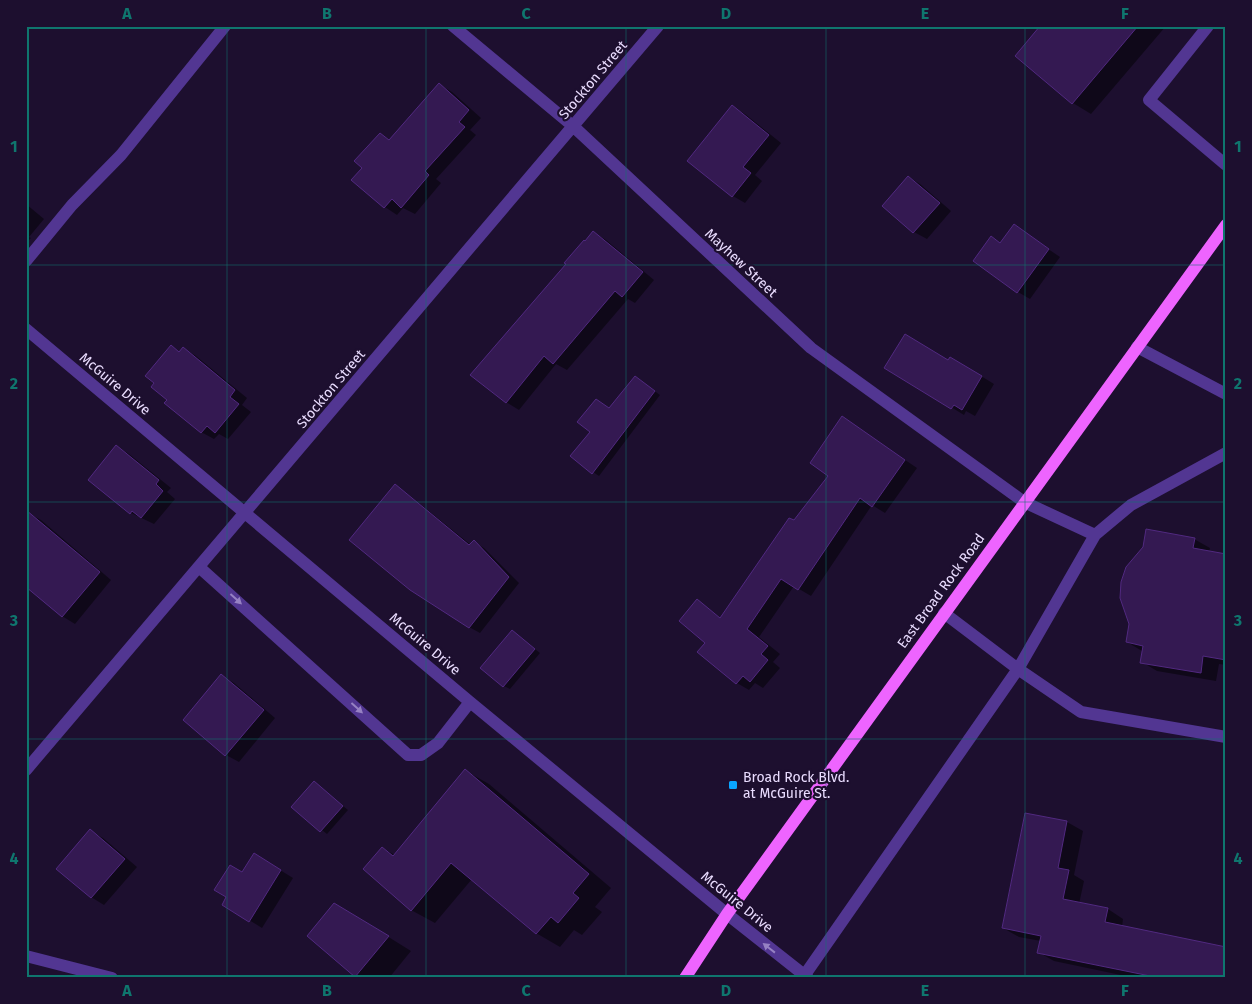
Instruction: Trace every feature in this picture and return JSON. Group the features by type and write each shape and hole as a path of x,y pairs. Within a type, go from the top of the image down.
{"main road":[{"name":"East Broad Rock Road","path":"685,978 727,914 1226,225"}],"street":[{"path":"26,261 72,206 121,155 226,26"},
{"name":"Mayhew Street","path":"454,26 574,127 811,348 1024,502 1095,535"},
{"name":"Stockton Street","path":"26,770 658,26"},
{"path":"1208,26 1149,100 1226,164"},
{"name":"McGuire Drive","path":"26,329 470,702 806,977"},
{"path":"1137,347 1226,394"},
{"path":"806,977 1018,669 1095,535 1131,505 1226,453"},
{"path":"200,566 408,754 421,755 438,743 470,702"},
{"path":"944,614 1018,669 1081,712 1226,737"},
{"path":"26,956 112,978"}],"building":[{"path":"1040,26 1138,26 1072,104 1015,56"},
{"path":"439,83 469,110 459,122 465,127 425,171 429,175 401,208 392,199 384,208 351,180 362,168 354,161 380,133 389,140"},
{"path":"732,105 769,135 743,167 751,173 732,197 687,161"},
{"path":"908,176 940,203 913,233 882,206"},
{"path":"1014,224 1049,249 1017,293 973,261 991,236 1000,243"},
{"path":"593,231 643,272 622,297 615,291 553,364 544,356 506,403 470,375"},
{"path":"905,334 948,360 950,357 982,376 962,410 954,405 951,409 884,368"},
{"path":"171,345 179,352 183,347 235,390 230,397 239,404 215,433 207,426 201,433 164,403 167,400 151,387 154,383 145,376"},
{"path":"635,376 655,391 592,474 570,456 590,432 577,422 596,399 609,408"},
{"path":"842,416 905,460 872,507 860,498 798,590 781,579 747,629 768,646 761,654 768,660 750,682 743,676 736,684 697,652 705,643 679,621 697,599 720,618 789,518 794,520 828,476 810,463"},
{"path":"116,445 159,480 156,484 163,491 141,518 132,511 130,514 88,480"},
{"path":"395,484 469,545 474,540 509,577 469,628 410,590 349,540"},
{"path":"26,510 100,572 62,617 26,587"},
{"path":"1146,529 1195,538 1193,548 1226,554 1226,660 1203,656 1201,673 1140,663 1143,646 1126,642 1129,624 1120,598 1121,582 1126,567 1143,547"},
{"path":"512,630 535,649 503,687 480,668"},
{"path":"221,674 264,710 225,756 183,720"},
{"path":"465,769 589,874 573,893 579,898 558,923 551,917 536,934 451,863 411,911 363,869 382,847 393,856"},
{"path":"314,781 343,806 320,832 291,807"},
{"path":"1025,813 1067,821 1058,868 1069,870 1063,899 1108,908 1105,922 1226,947 1226,978 1160,978 1037,953 1041,936 1002,928"},
{"path":"90,829 125,859 91,898 56,869"},
{"path":"254,853 281,870 249,922 222,905 226,897 214,890 230,865 242,872"},
{"path":"334,903 389,936 355,977 307,936"}],"place":[{"name":"Broad Rock Blvd. at McGuire St.","path":"733,785"}]}
